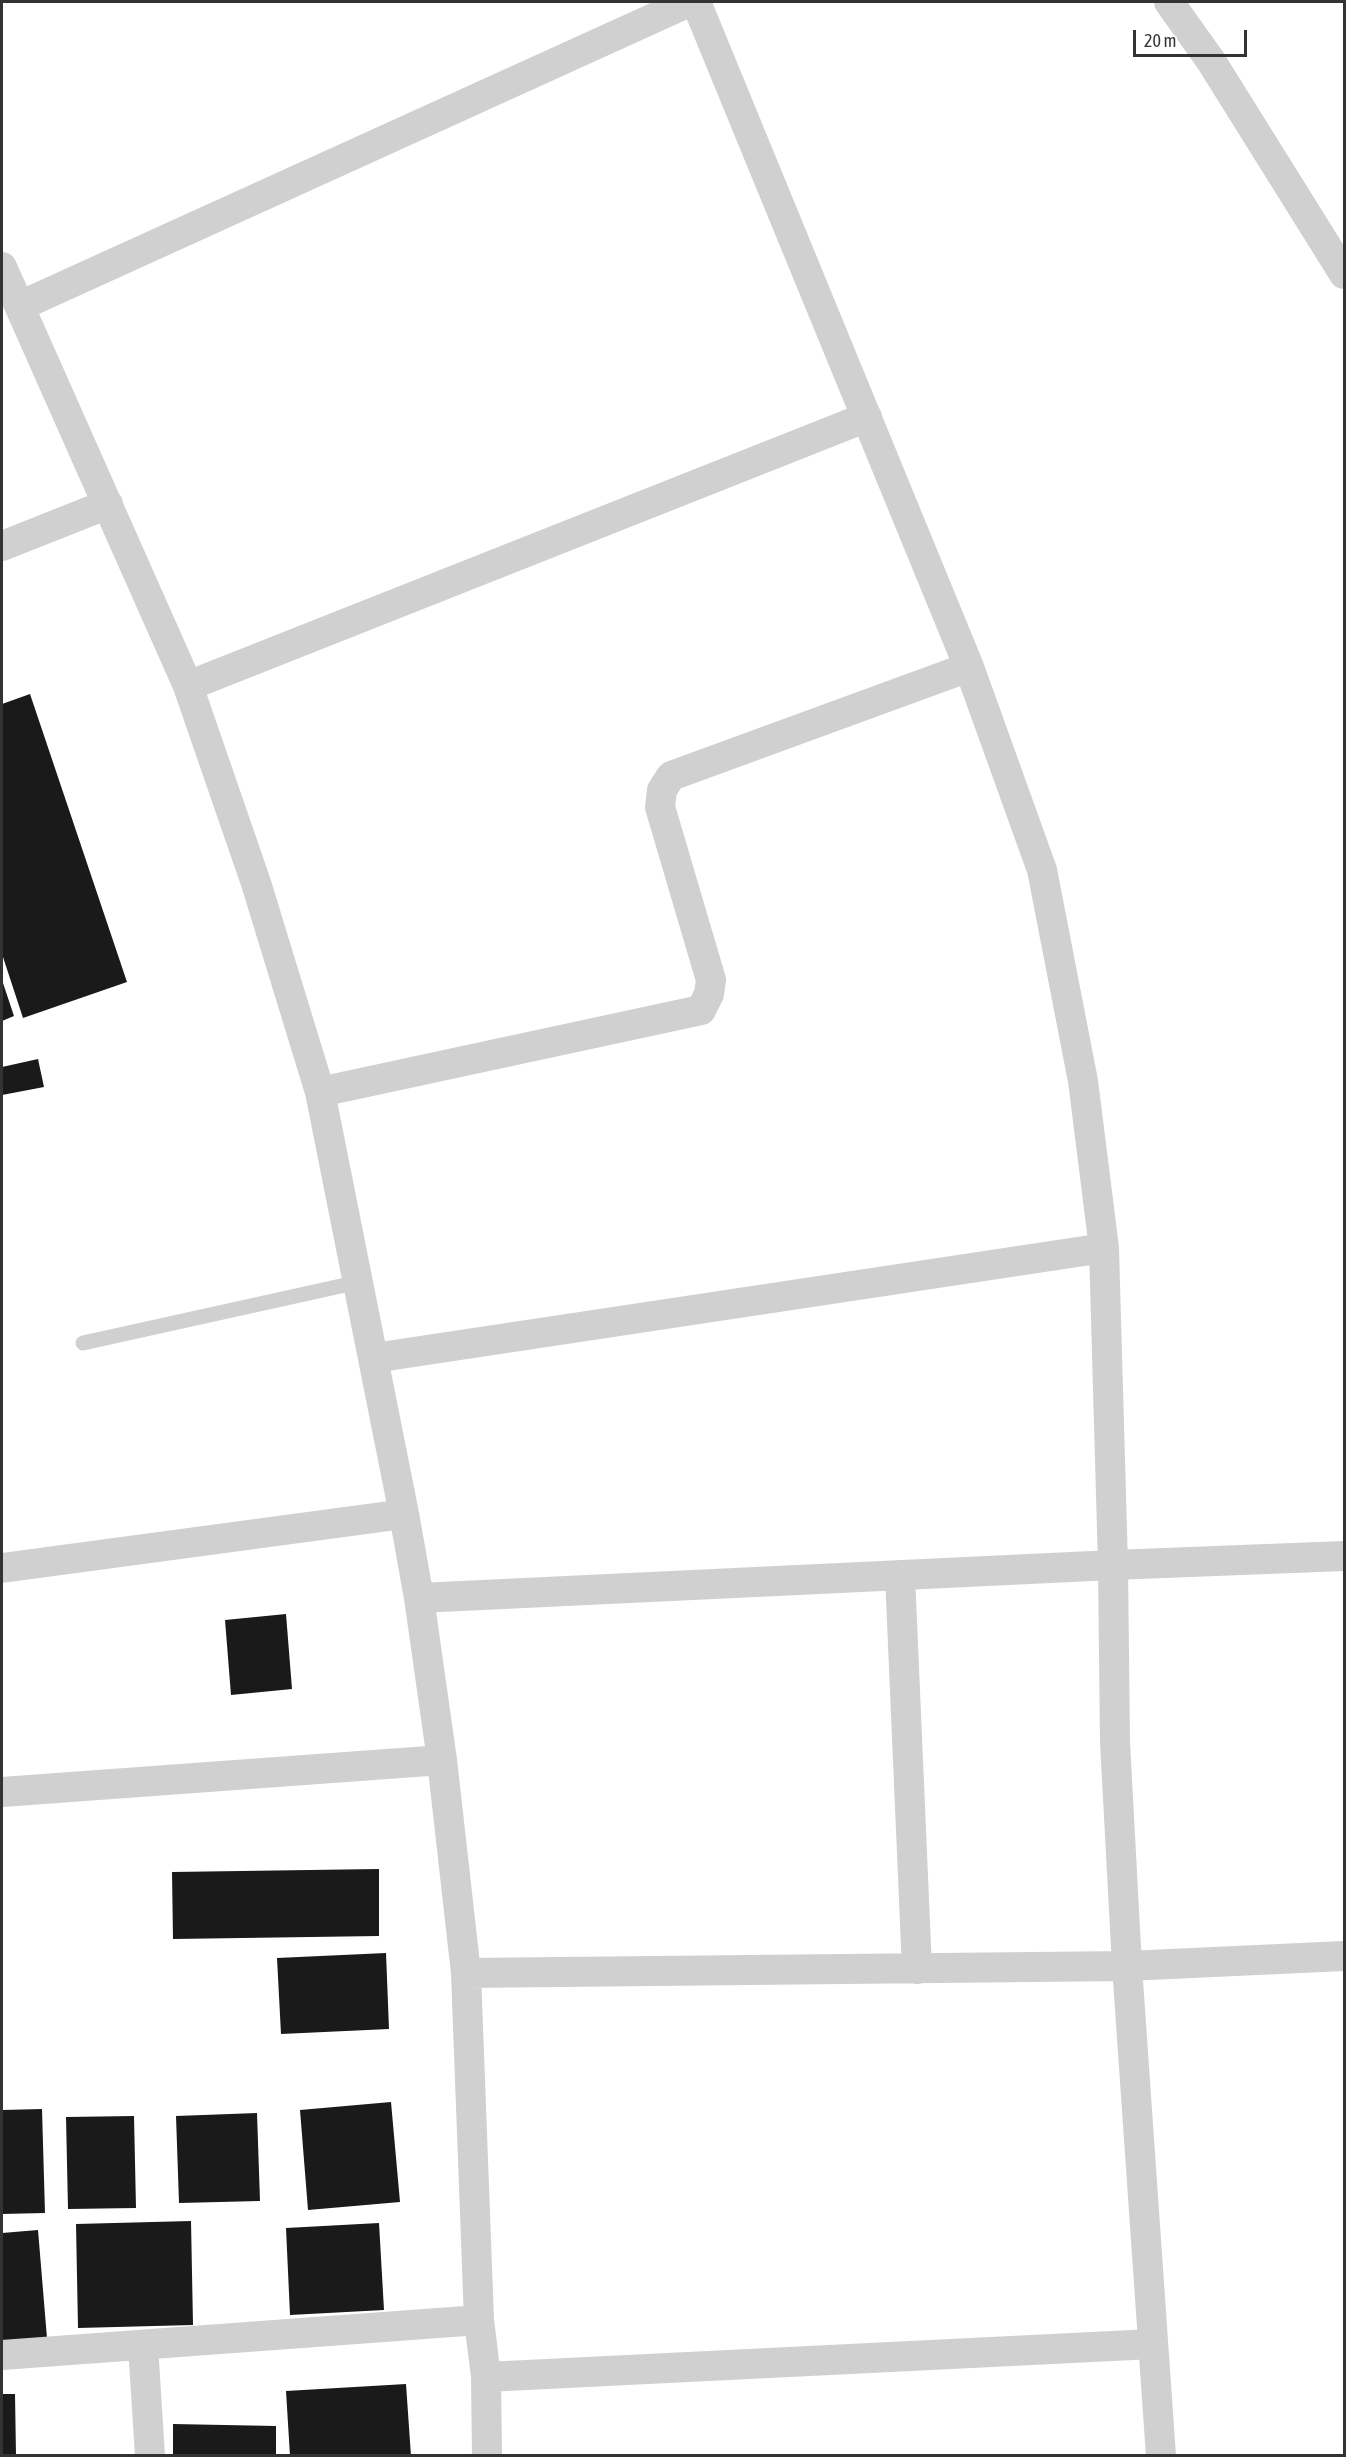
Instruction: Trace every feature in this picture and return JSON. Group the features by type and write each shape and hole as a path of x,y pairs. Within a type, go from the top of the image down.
{"street":[{"path":"20,306 689,2"},
{"path":"696,2 969,667 1042,870 1083,1081 1104,1248 1113,1564 1115,1742 1127,1966 1161,2456"},
{"path":"1169,2 1211,61 1344,274"},
{"path":"2,267 188,686 256,883 320,1092 404,1514 419,1598 442,1760 466,1973 479,2320 486,2377 487,2456"},
{"path":"188,686 867,417"},
{"path":"2,546 108,504"},
{"path":"320,1092 701,1010 709,994 711,980 660,807 662,790 671,776 969,667"},
{"path":"374,1358 1104,1248"},
{"path":"2,1568 404,1514"},
{"path":"419,1598 1113,1564 1344,1556"},
{"path":"900,1575 917,1968"},
{"path":"2,1792 442,1760"},
{"path":"466,1973 1127,1966 1344,1956"},
{"path":"2,2355 479,2320"},
{"path":"486,2377 1153,2344"},
{"path":"143,2345 150,2456"}],"lane":[{"path":"83,1343 359,1282"}],"building":[{"path":"30,694 127,982 23,1018 2,954 2,704"},
{"path":"2,980 14,1016 2,1021"},
{"path":"38,1059 44,1087 2,1095 2,1067"},
{"path":"286,1614 292,1689 231,1695 225,1620"},
{"path":"379,1869 379,1936 173,1939 172,1872"},
{"path":"386,1953 389,2029 281,2034 277,1958"},
{"path":"391,2102 400,2202 308,2210 300,2110"},
{"path":"42,2109 45,2213 2,2214 2,2110"},
{"path":"257,2113 260,2201 179,2203 176,2116"},
{"path":"134,2116 136,2208 68,2209 66,2117"},
{"path":"191,2221 193,2325 78,2328 76,2224"},
{"path":"379,2223 384,2310 290,2315 286,2228"},
{"path":"38,2230 47,2338 2,2342 2,2233"},
{"path":"406,2384 411,2456 290,2456 286,2391"},
{"path":"2,2394 15,2394 16,2456 2,2456"},
{"path":"173,2424 276,2426 276,2456 173,2456"}]}
